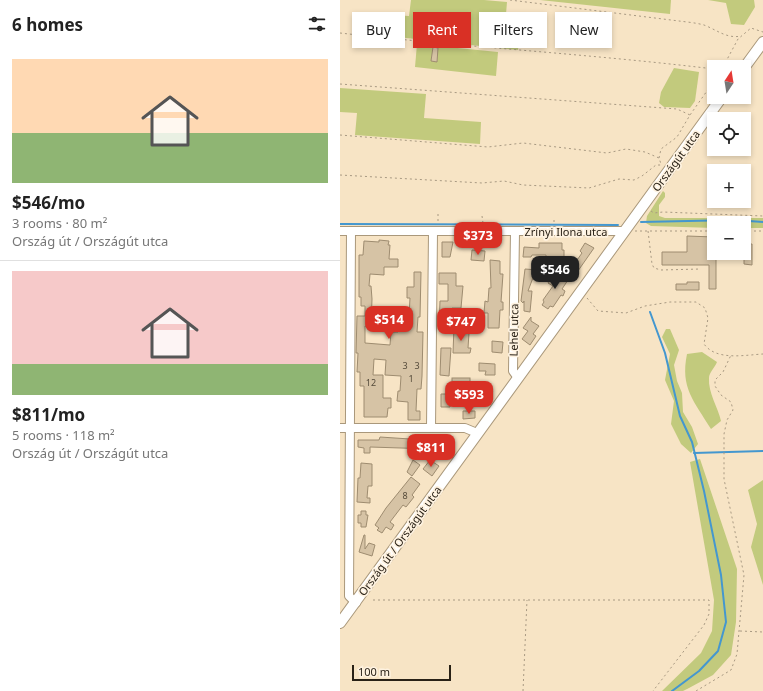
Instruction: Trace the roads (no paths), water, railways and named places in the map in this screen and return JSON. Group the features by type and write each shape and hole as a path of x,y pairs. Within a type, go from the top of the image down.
{"main road":[{"path":"750,60 763,42"},
{"name":"Országút utca","path":"627,228 643,206 664,168 716,104"},
{"name":"Ország út / Országút utca","path":"340,623 627,228"}],"street":[{"name":"Zrínyi Ilona utca","path":"340,231 515,232 627,228"},
{"path":"351,231 349,596 356,603"},
{"path":"431,428 433,232"},
{"name":"Lehel utca","path":"515,232 513,371 518,378"},
{"path":"340,428 466,428 477,433"}],"waterway":[{"path":"641,222 735,220 763,222"},
{"path":"340,224 618,225"},
{"path":"650,312 665,353 680,416 692,442 704,491 721,575 726,622 718,651 699,671 672,691"},
{"path":"694,453 763,451"}]}
